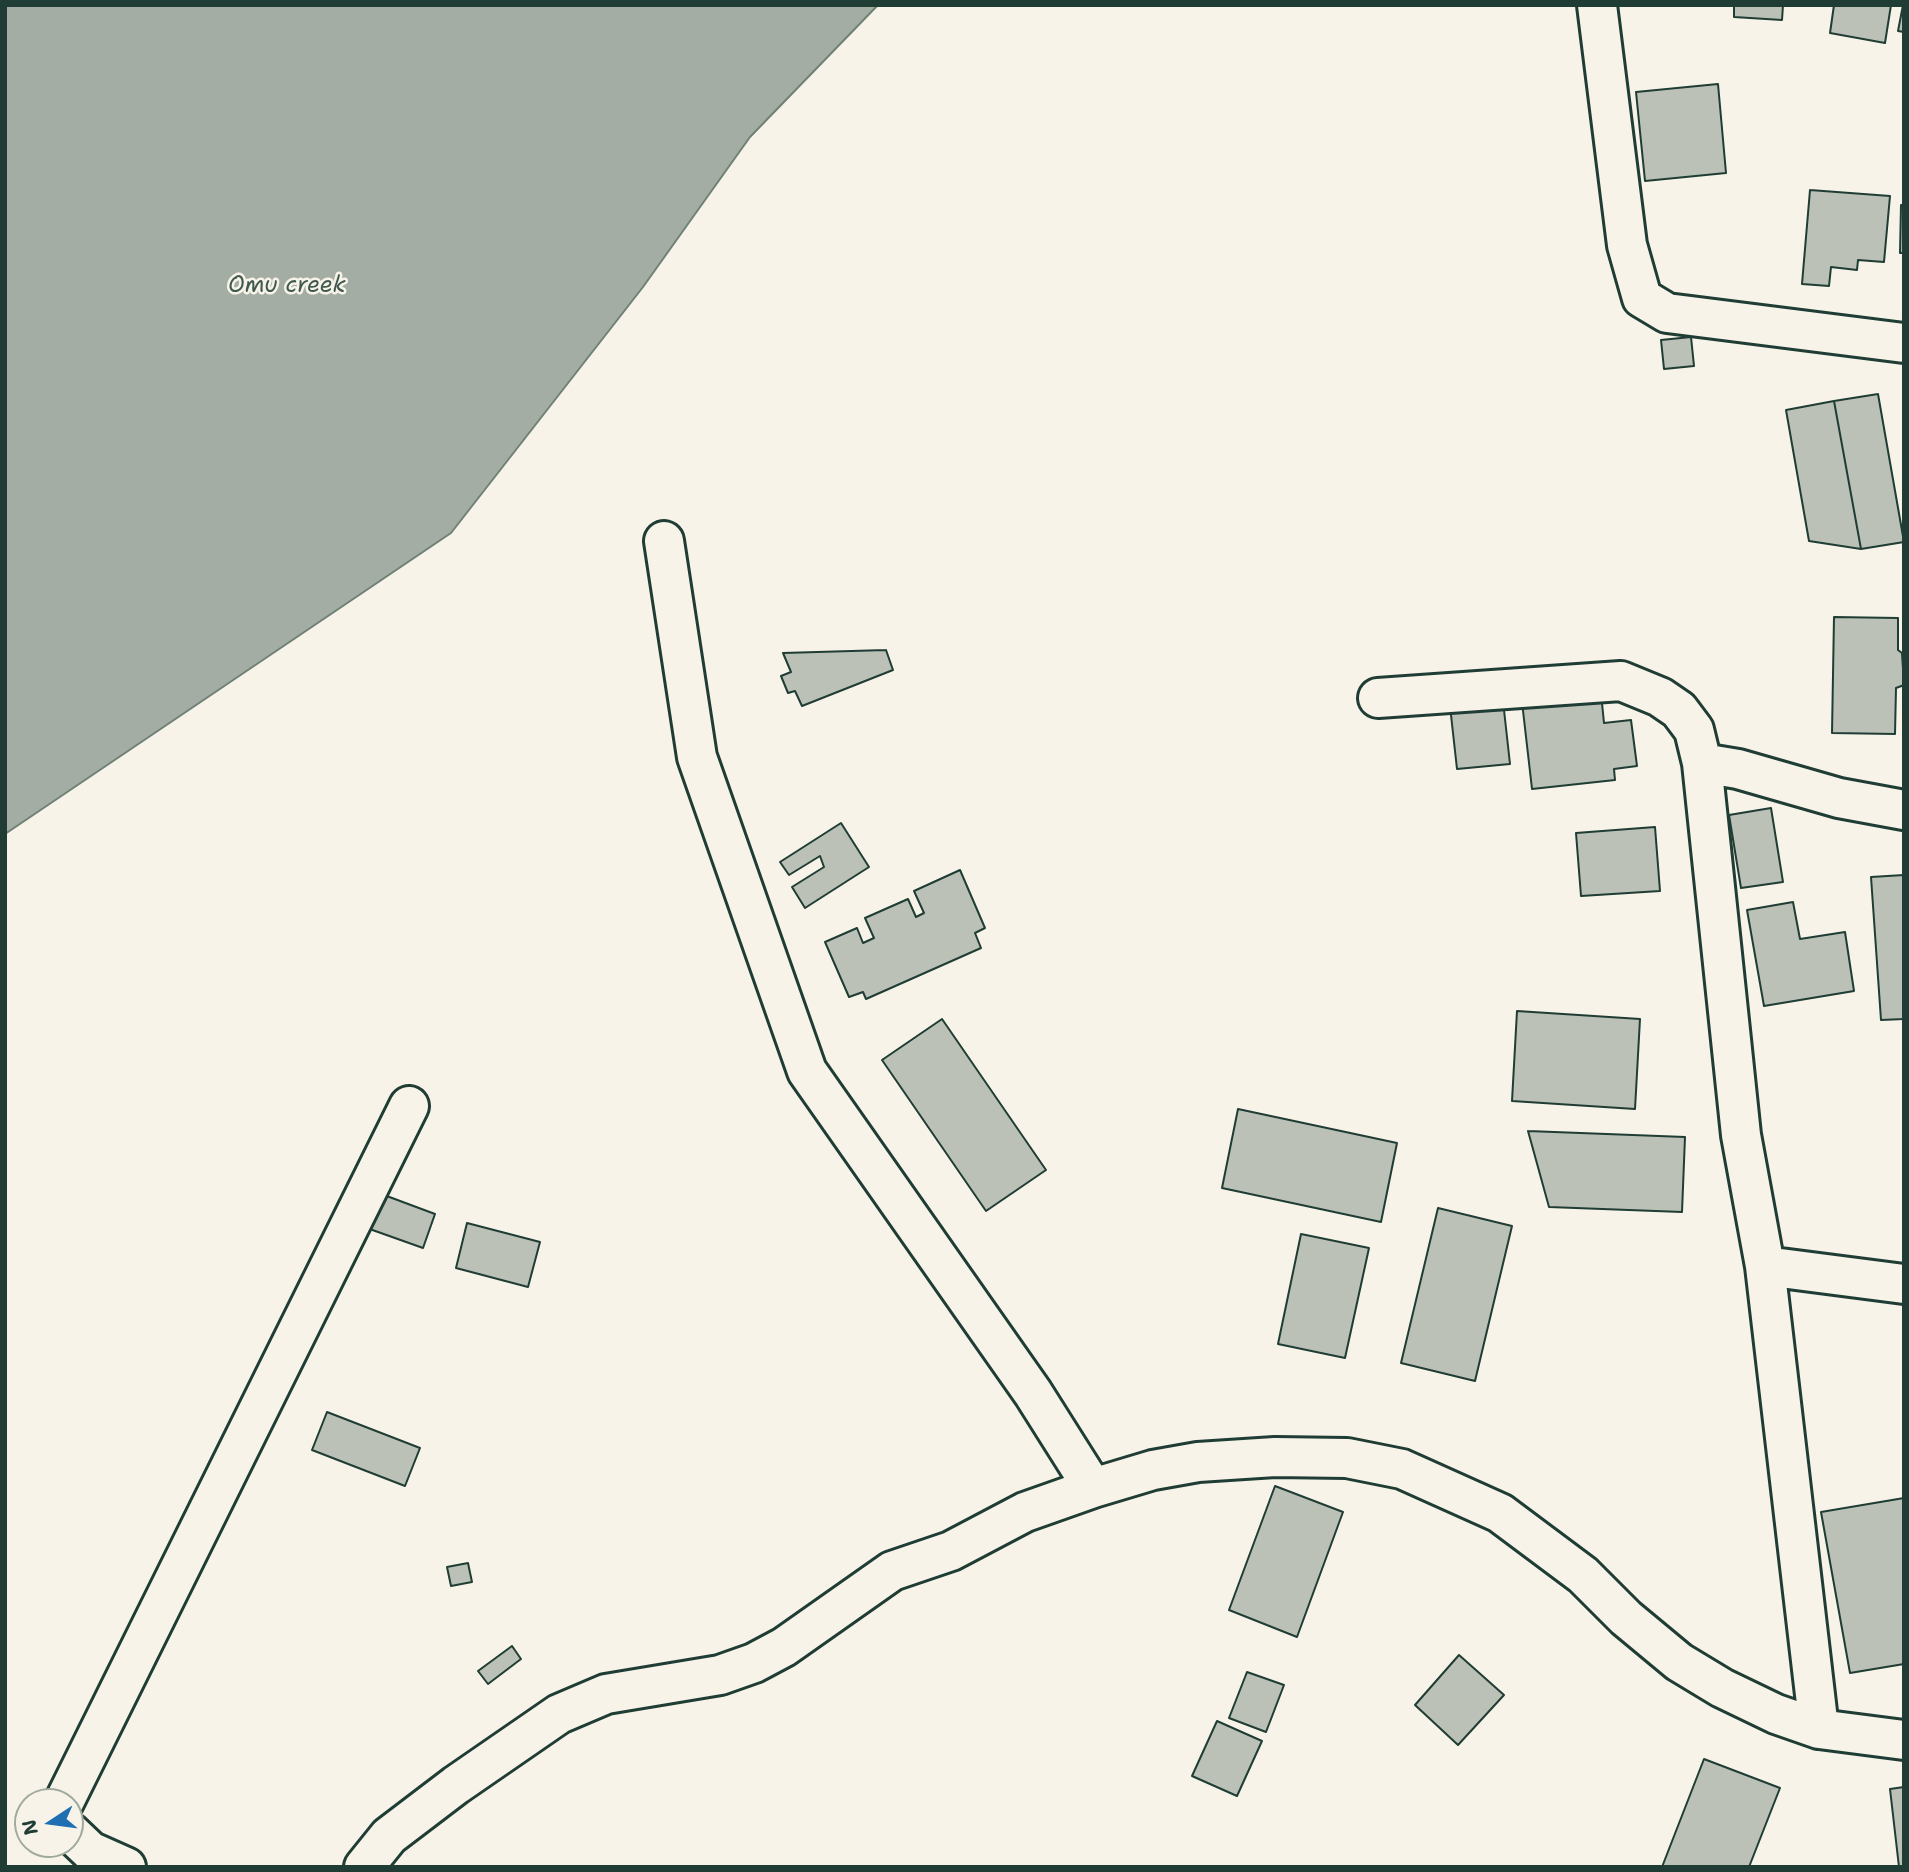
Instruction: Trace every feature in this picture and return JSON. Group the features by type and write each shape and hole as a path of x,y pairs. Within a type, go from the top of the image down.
{"street":[{"path":"1597,5 1627,245 1642,298 1667,313 1904,342"},
{"path":"664,541 697,757 807,1070 1033,1393 1093,1488"},
{"path":"1378,698 1621,681 1660,697 1679,710 1694,730 1702,764 1741,1135 1765,1265 1819,1730"},
{"path":"1702,764 1738,769 1839,798 1904,810"},
{"path":"71,1788 409,1105"},
{"path":"1765,1265 1904,1284"},
{"path":"364,1867 389,1836 465,1778 559,1714 606,1694 720,1675 754,1663 784,1647 892,1571 951,1551 1025,1512 1153,1470 1211,1461 1347,1458 1402,1469 1500,1513 1583,1575 1626,1618 1679,1662 1776,1714 1819,1730 1904,1740"},
{"path":"84,1845 90,1851 126,1867"}],"water":[{"name":"Omu creek","path":"5,5 878,5 750,137 643,287 451,533 5,834"}],"building":[{"path":"1734,5 1783,5 1782,20 1734,17"},
{"path":"1834,5 1891,5 1885,43 1830,33"},
{"path":"1904,5 1904,32 1898,31"},
{"path":"1718,84 1726,173 1645,181 1636,92"},
{"path":"1810,190 1890,196 1884,262 1858,260 1857,270 1831,267 1829,286 1802,284"},
{"path":"1901,205 1904,205 1904,253 1900,253"},
{"path":"1691,337 1694,366 1664,369 1661,340"},
{"path":"1878,394 1904,542 1861,549 1834,401"},
{"path":"1834,401 1861,549 1809,541 1786,410"},
{"path":"1834,617 1898,618 1898,650 1902,653 1904,685 1896,688 1895,734 1832,733"},
{"path":"886,650 893,670 802,706 795,691 788,693 781,676 791,672 783,653"},
{"path":"1601,693 1604,723 1631,720 1637,766 1614,769 1615,780 1532,789 1522,702"},
{"path":"1503,701 1510,764 1457,769 1450,706"},
{"path":"1771,808 1783,882 1741,888 1729,815"},
{"path":"841,823 869,867 805,908 792,887 824,867 820,856 789,875 780,862"},
{"path":"1655,827 1660,891 1581,896 1576,833"},
{"path":"960,870 985,928 975,933 981,948 866,999 863,992 849,997 825,942 857,928 863,943 874,938 865,918 908,899 916,917 924,913 914,891"},
{"path":"1904,875 1904,1019 1881,1020 1871,877"},
{"path":"1793,902 1800,939 1845,932 1854,991 1764,1006 1747,910"},
{"path":"1517,1011 1640,1019 1635,1109 1512,1101"},
{"path":"942,1019 1046,1170 986,1211 882,1060"},
{"path":"1238,1109 1397,1143 1381,1222 1222,1188"},
{"path":"1528,1131 1685,1137 1682,1212 1549,1207"},
{"path":"376,1192 435,1214 423,1248 364,1227"},
{"path":"1438,1208 1512,1226 1475,1381 1401,1363"},
{"path":"467,1223 540,1242 528,1287 456,1268"},
{"path":"1301,1234 1369,1248 1345,1358 1278,1344"},
{"path":"327,1412 420,1448 405,1486 312,1450"},
{"path":"1275,1486 1343,1512 1297,1637 1229,1610"},
{"path":"1904,1498 1904,1664 1850,1673 1821,1512"},
{"path":"468,1563 472,1582 451,1586 447,1567"},
{"path":"512,1646 521,1659 488,1684 478,1671"},
{"path":"1459,1655 1504,1695 1458,1745 1415,1705"},
{"path":"1247,1672 1284,1685 1266,1732 1229,1718"},
{"path":"1217,1721 1262,1741 1237,1796 1192,1776"},
{"path":"1704,1759 1780,1788 1749,1867 1662,1867"},
{"path":"1904,1787 1904,1867 1899,1867 1890,1789"}]}
